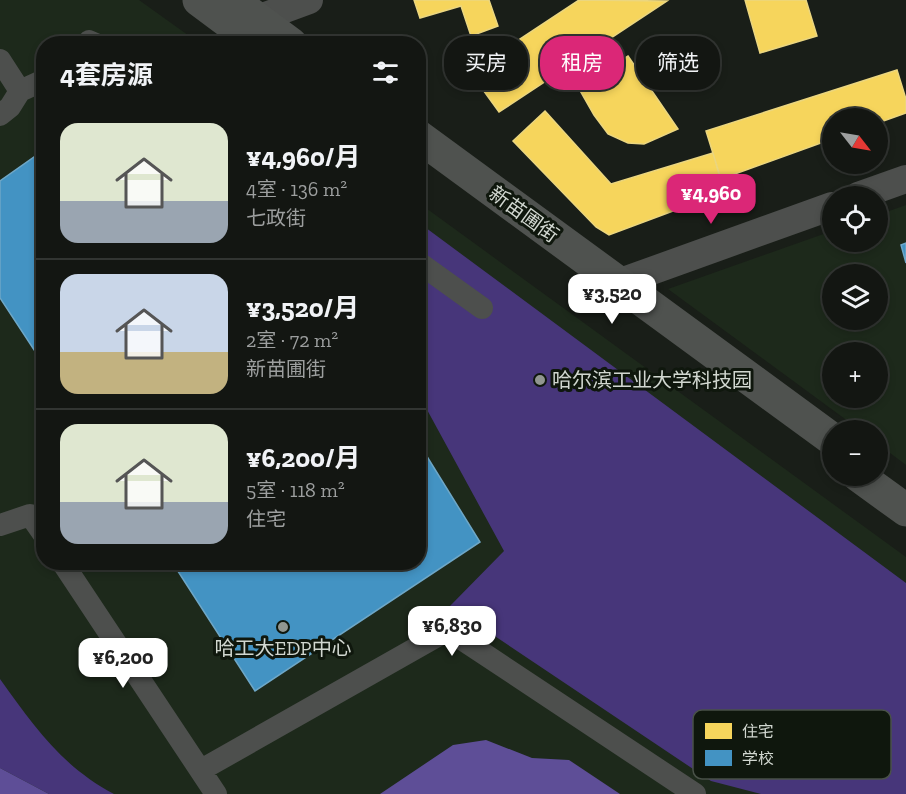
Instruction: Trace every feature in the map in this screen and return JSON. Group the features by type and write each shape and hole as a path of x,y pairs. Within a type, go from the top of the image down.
{"main road":[{"path":"199,0 275,36"},
{"name":"新苗圃街","path":"426,142 822,448"},
{"name":"新苗圃街","path":"426,162 611,285 822,433"},
{"path":"888,480 906,493"},
{"path":"873,486 906,510"}],"street":[{"path":"246,22 309,0"},
{"path":"0,60 20,91"},
{"path":"0,115 10,107 20,91 36,84"},
{"path":"886,186 906,179"},
{"path":"611,285 822,210"},
{"path":"426,268 482,308"},
{"path":"0,525 30,515 36,524"},
{"path":"67,570 216,794"},
{"path":"201,770 448,630 695,794"}],"shaded area":[{"name":"哈尔滨工业大学科技园","path":"0,0 139,0 189,36 36,36 36,570 426,570 426,208 906,557 906,794 0,794"},
{"path":"906,205 906,465 888,452 888,420 846,420 830,408 888,408 888,342 822,342 822,402 668,289 822,235 822,252 888,252 888,211"},
{"path":"426,228 906,583 906,794 761,794 711,781 708,779 891,779 891,710 693,710 693,769 450,606 504,551 426,408"},
{"path":"0,679 50,744 79,771 114,794 49,794 0,768"},
{"path":"486,740 532,758 569,760 620,794 380,794 453,745"},
{"path":"0,768 49,794 0,794"}],"building: 住宅":[{"path":"414,0 489,0 498,26 471,36 461,6 420,18"},
{"path":"579,0 667,1 614,36 540,36 540,85 499,112 483,90 528,90 528,36 524,36"},
{"path":"745,0 806,0 817,36 760,53"},
{"path":"628,56 636,68 636,90 651,90 678,129 644,144 628,143 608,134 580,90 624,90 624,58"},
{"path":"897,70 906,99 906,113 888,119 888,108 822,108 822,143 721,179 706,131"},
{"path":"545,111 611,184 713,153 724,192 609,235 596,227 513,141"}],"building: 学校":[{"path":"36,156 36,353 0,298 0,181"},
{"path":"906,243 906,263 901,245"},
{"name":"哈工大EDP中心","path":"426,455 480,542 255,691 177,570 426,570"}],"place":[{"name":"哈尔滨工业大学科技园","path":"540,380"},
{"name":"哈工大EDP中心","path":"283,627"}]}
